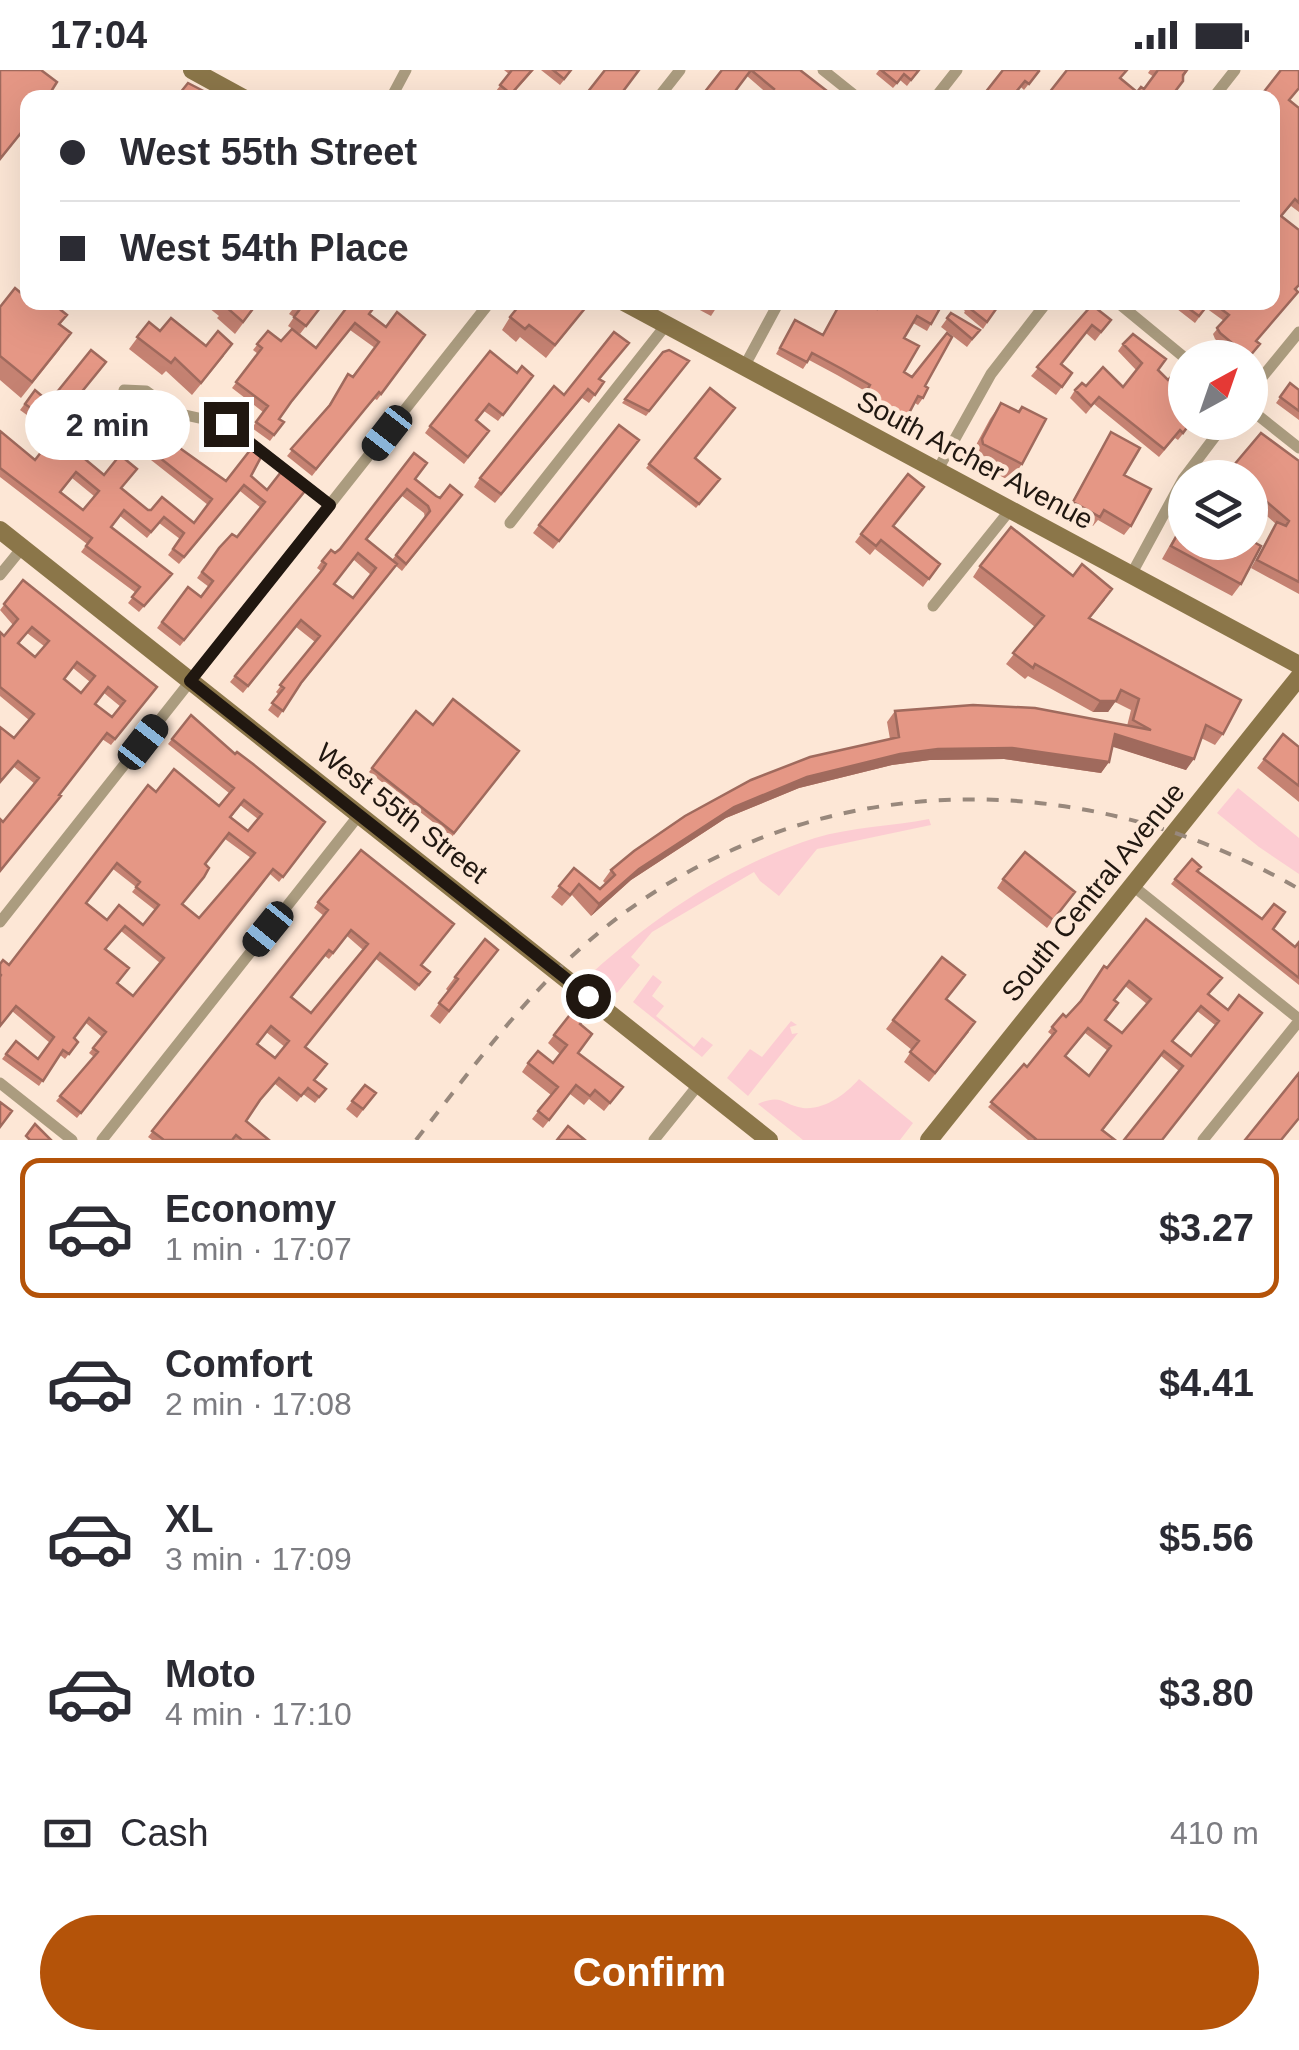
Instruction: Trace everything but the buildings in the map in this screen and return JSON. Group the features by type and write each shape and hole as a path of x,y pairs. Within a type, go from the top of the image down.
{"main road":[{"path":"192,70 228,90"},
{"name":"South Archer Avenue","path":"639,310 1299,665"},
{"name":"West 55th Street","path":"0,530 770,1140"},
{"name":"South Central Avenue","path":"929,1140 1299,677"}],"street":[{"path":"664,90 680,70"},
{"path":"823,70 848,90"},
{"path":"941,90 957,70"},
{"path":"1220,90 1236,70"},
{"path":"0,922 484,310"},
{"path":"744,367 775,310"},
{"path":"937,470 990,374 1041,310"},
{"path":"1127,310 1168,344"},
{"path":"510,523 666,325"},
{"path":"1268,370 1299,332"},
{"path":"124,390 146,392 176,413 226,424 330,505"},
{"path":"1268,423 1299,448"},
{"path":"1132,575 1183,478 1212,440"},
{"path":"932,606 1010,510"},
{"path":"0,575 22,548"},
{"path":"102,1140 359,815"},
{"path":"1133,886 1299,1020 1203,1140"},
{"path":"0,1083 72,1140"},
{"path":"654,1140 699,1084"}],"shaded area":[{"path":"1238,788 1299,838 1299,874 1217,813"},
{"path":"929,819 931,825 817,849 779,896 754,872 652,932 631,957 640,965 617,993 593,972 670,911 754,862 829,834"},
{"path":"653,975 662,982 652,996 664,1006 656,1016 694,1047 702,1037 713,1045 702,1057 633,1002"},
{"path":"791,1021 797,1025 790,1027 792,1034 798,1033 748,1096 727,1078 750,1049 762,1057"},
{"path":"859,1079 913,1123 900,1140 803,1140 758,1104 778,1100 803,1108 819,1106 841,1095"}],"railway":[{"path":"416,1140 523,1007 596,935 675,879 760,838 849,812 940,800 1032,802 1124,818 1213,847 1299,889"}],"route":[{"path":"226,424 330,505 190,681 588,996"}]}
